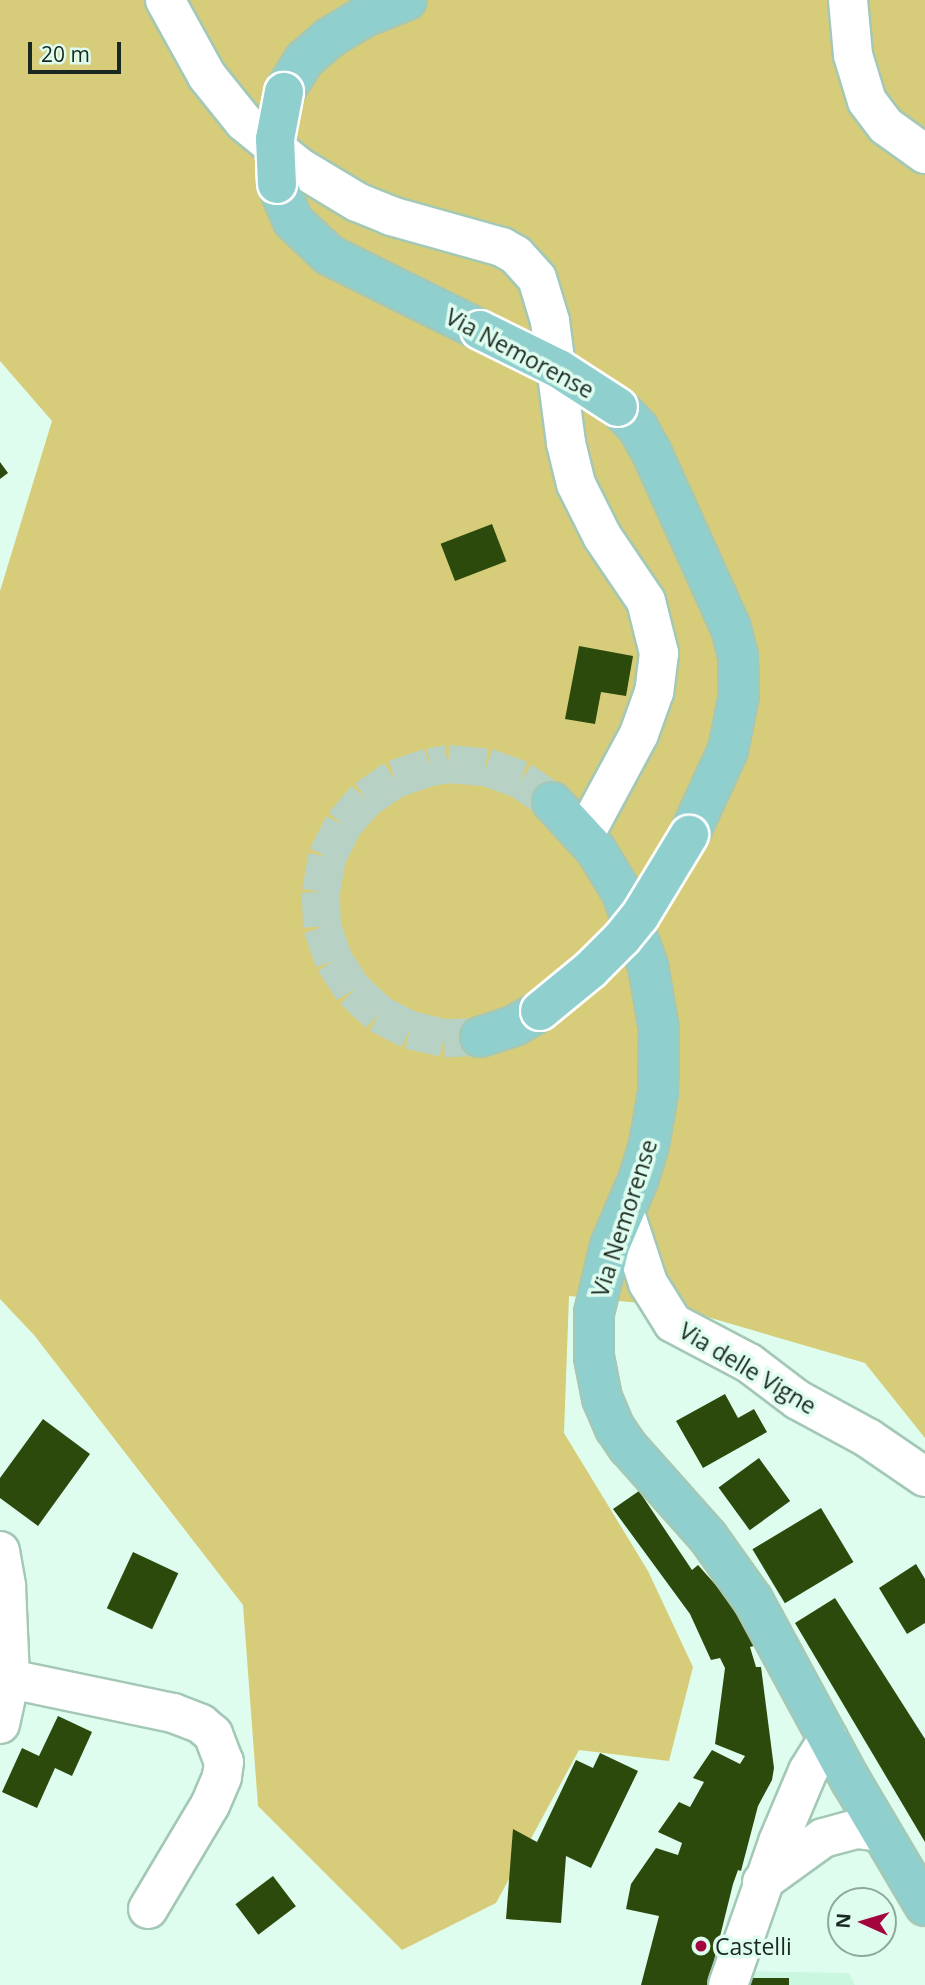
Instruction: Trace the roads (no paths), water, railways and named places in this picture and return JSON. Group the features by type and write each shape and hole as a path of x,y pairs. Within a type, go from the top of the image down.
{"main road":[{"name":"Via Nemorense","path":"407,0 364,17 329,38 304,60 284,92 275,139 277,184 293,221 329,255 559,369 618,407 638,428 651,451 731,628 737,656 739,695 728,750 689,835 640,916 590,971 540,1011 490,1034"},
{"name":"Via Nemorense","path":"552,802 606,864 630,909 649,966 659,1030 654,1121 645,1162 610,1246 594,1314 594,1357 602,1398 615,1428 628,1447 708,1537 742,1582 777,1639 880,1832 925,1906"}],"street":[{"path":"165,0 215,85 244,122 299,167 357,202 391,216 502,247 516,255 537,278 550,321 566,443 576,484 602,536 646,601 659,653 657,678 645,718 621,773 584,836"},
{"path":"848,0 855,65 867,101 886,126 925,154"},
{"name":"Via delle Vigne","path":"625,1213 648,1283 673,1323 749,1363 797,1400 867,1437 925,1477"},
{"path":"0,1552 6,1586 10,1679 0,1724"},
{"path":"10,1679 173,1713 201,1724 213,1734 224,1762 222,1777 210,1805 148,1909"},
{"path":"728,1985 762,1882 797,1797 828,1739"},
{"path":"797,1797 823,1838"},
{"path":"762,1882 823,1838 857,1829 880,1832"}],"tunnel":[{"path":"480,1037 444,1038 410,1030 379,1014 353,990 334,961 322,927 321,892 327,857 343,825 366,799 395,779 430,767 448,764 486,767 521,780 552,802"}],"place":[{"name":"Castelli","path":"701,1946"}]}
